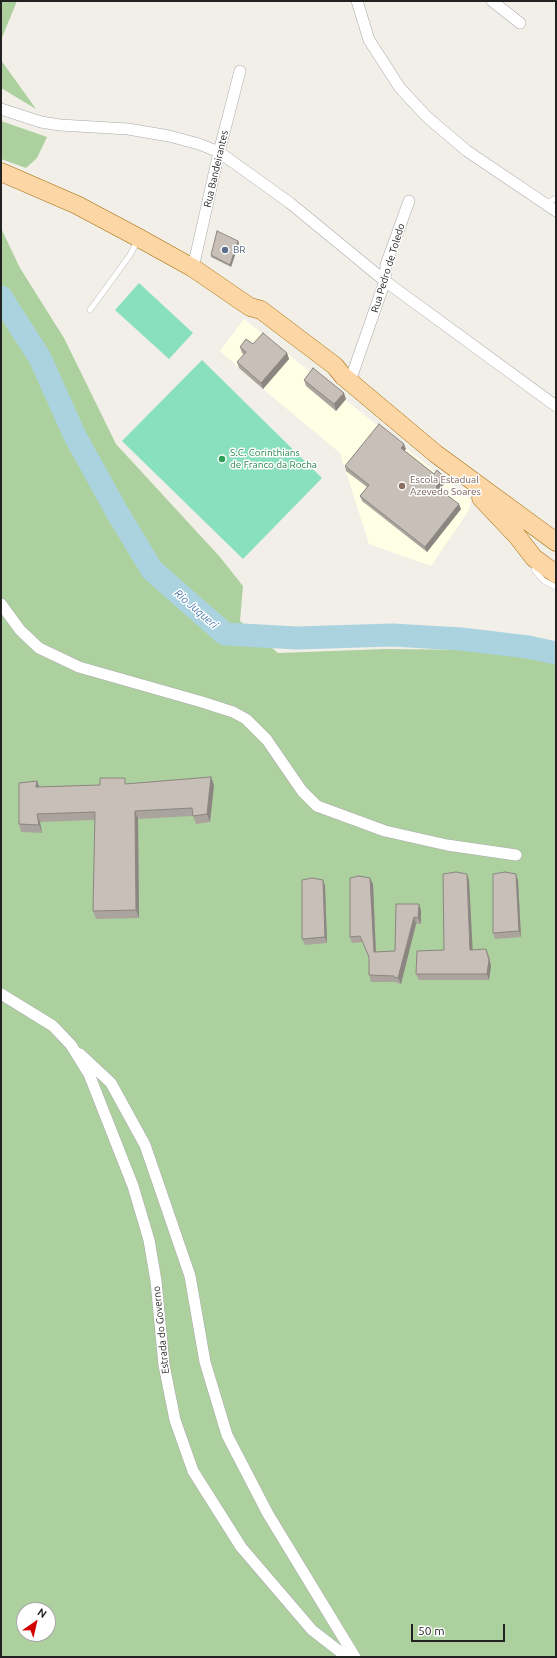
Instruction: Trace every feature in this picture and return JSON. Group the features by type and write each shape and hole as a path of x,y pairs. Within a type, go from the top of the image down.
{"main road":[{"path":"1,172 77,205 193,268 250,307 255,316 331,373 346,379 436,454 554,537"},
{"path":"436,454 493,510 534,558 556,574"},
{"path":"493,510 534,534 554,537"}],"street":[{"path":"357,1 369,40 400,88 427,117 467,151 556,211"},
{"path":"492,1 520,23"},
{"name":"Rua Bandeirantes","path":"193,268 219,152 240,71"},
{"path":"1,109 40,122 60,125 128,129 169,136 199,144 219,152 290,203 385,281 556,406"},
{"name":"Rua Pedro de Toledo","path":"346,379 385,281 386,265 409,201"},
{"path":"1,604 20,630 39,648 79,667 202,702 233,712 246,719 267,740 302,791 317,806 385,831 447,845 516,855"},
{"name":"Estrada do Governo","path":"1,994 52,1026 71,1045 88,1074 133,1186 149,1240 168,1386 175,1420 193,1471 242,1547 312,1630 347,1657"},
{"path":"71,1045 111,1082 145,1144 190,1276 206,1362 227,1435 268,1514 355,1657"}],"lane":[{"path":"546,204 556,198"},
{"path":"90,310 130,255 139,238"},
{"path":"534,558 535,571 544,581 556,587"}],"shaded area":[{"name":"Escola Estadual Azevedo Soares","path":"244,319 471,500 469,510 431,566 369,544 340,453 220,351"}],"green space":[{"path":"1,1 17,1 1,40"},
{"path":"1,60 36,109 1,88"},
{"path":"1,121 47,137 37,158 26,168 1,159"},
{"path":"1,228 20,268 64,338 116,444 220,557 243,586 240,621 278,653 385,649 486,650 556,664 556,1657 1,1657"},
{"path":"139,283 193,333 169,359 115,310"},
{"name":"S.C. Corinthians de Franco da Rocha","path":"202,360 322,478 243,559 122,441"}],"building":[{"name":"BR","path":"217,231 238,241 230,265 211,255"},
{"path":"263,333 287,353 261,383 237,362 246,352 240,347 246,339 253,344"},
{"path":"313,368 344,393 334,404 304,380"},
{"name":"Escola Estadual Azevedo Soares","path":"379,424 404,444 401,448 434,474 437,470 444,477 436,487 459,504 425,547 360,496 369,485 345,466"},
{"path":"211,777 207,814 193,816 192,808 135,811 136,910 93,911 95,812 37,814 39,825 19,824 19,783 37,781 36,787 100,785 100,778 125,778 125,784"},
{"path":"456,872 467,874 470,950 486,949 489,960 487,974 416,974 417,951 444,950 443,874"},
{"path":"505,872 516,874 519,931 493,933 493,874"},
{"path":"359,876 370,878 374,952 395,951 396,904 419,904 418,918 414,917 398,978 394,976 369,975 369,957 360,936 350,937 350,878"},
{"path":"312,878 323,880 325,937 302,939 302,880"}],"waterway":[{"name":"Rio Juqueri","path":"1,297 40,358 75,436 117,512 152,570 225,634 297,638 392,635 461,639 528,647 556,653"}],"place":[{"name":"BR","path":"225,250"},
{"name":"S.C. Corinthians de Franco da Rocha","path":"222,459"},
{"name":"Escola Estadual Azevedo Soares","path":"402,486"}]}
